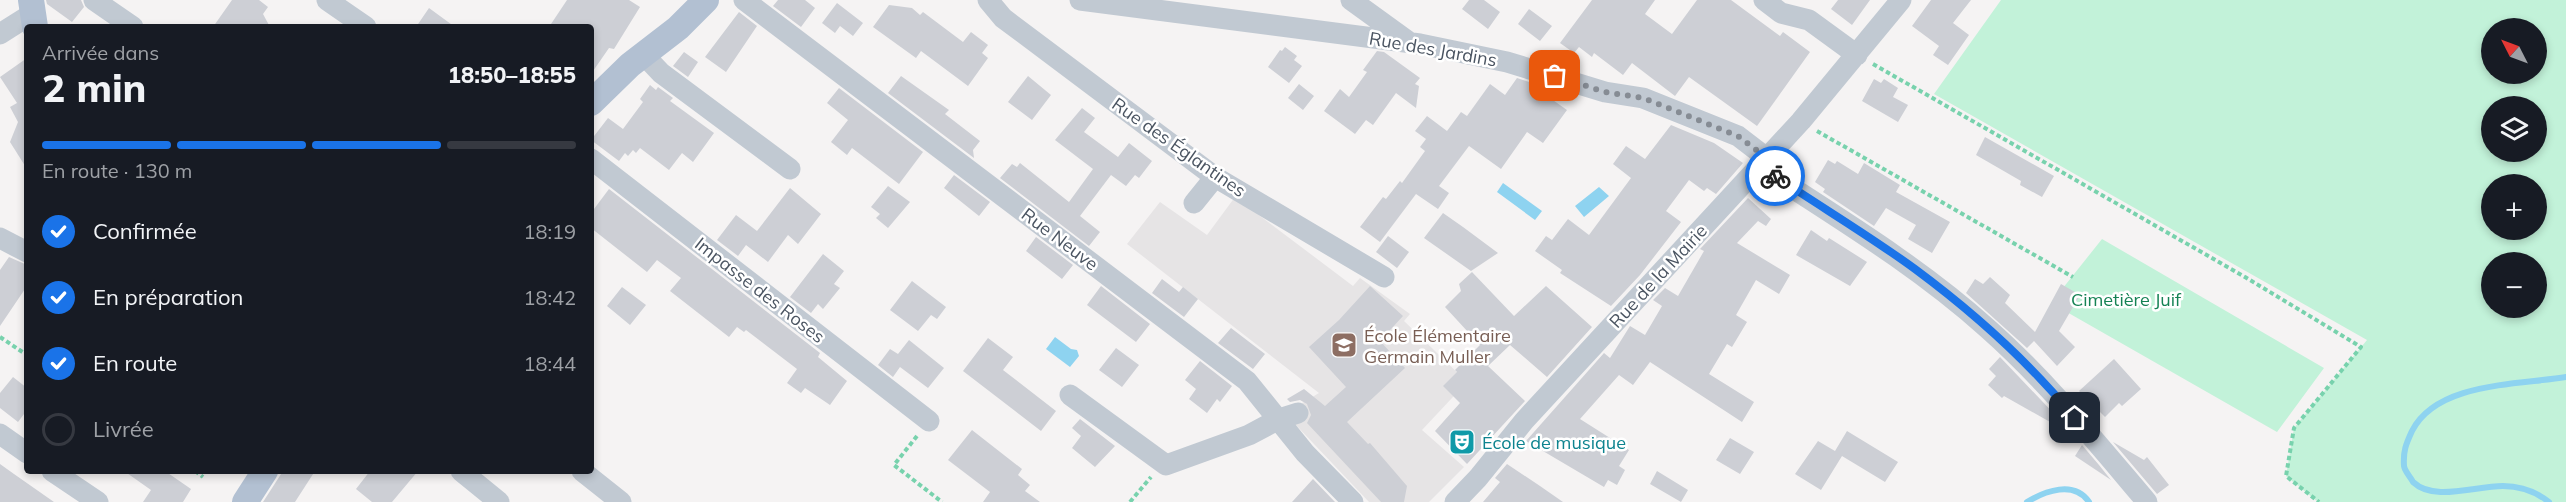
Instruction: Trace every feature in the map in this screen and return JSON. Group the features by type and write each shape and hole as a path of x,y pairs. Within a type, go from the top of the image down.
{"main road":[{"path":"594,100 643,54 678,28 706,0"},
{"path":"245,502 263,474"}],"street":[{"path":"94,0 129,24"},
{"path":"327,0 362,24"},
{"name":"Rue Neuve","path":"744,0 1247,381 1288,416 1305,453 1353,502"},
{"name":"Rue des Églantines","path":"988,0 1003,18 1215,177 1384,277"},
{"name":"Rue des Jardins","path":"1080,0 1410,43 1506,62 1605,92 1643,98 1738,136 1764,163 1916,270 1987,327 2050,387 2147,502"},
{"path":"1351,0 1410,43"},
{"path":"1764,0 1781,13 1809,20 1859,52"},
{"name":"Rue de la Mairie","path":"1455,502 1478,478 1524,421 1764,163 1901,0"},
{"path":"0,34 33,13"},
{"path":"643,54 661,73 790,169"},
{"name":"Impasse des Roses","path":"594,161 929,421"},
{"path":"1194,203 1215,177"},
{"path":"0,238 24,250"},
{"path":"1070,395 1166,465 1249,435 1288,416"},
{"path":"0,434 24,451"},
{"path":"56,474 98,502"},
{"path":"464,474 499,502"},
{"path":"586,474 621,502"}],"path":[{"path":"1859,52 2361,347 2294,429 2286,476 2319,502"},
{"path":"1801,121 2073,277"},
{"path":"0,337 24,353"},
{"path":"929,421 894,465 942,502"},
{"path":"1130,502 1150,478 1166,465"},
{"path":"199,474 203,477"}],"shaded area":[{"name":"École Élémentaire Germain Muller","path":"1235,197 1353,286 1360,278 1410,314 1404,321 1467,382 1422,430 1464,467 1429,502 1369,502 1295,424 1294,408 1319,393 1127,244 1160,202 1207,235"}],"green space":[{"path":"2001,0 2566,0 2566,502 2318,502 2286,476 2294,428 2367,340 1934,94"},
{"name":"Cimetière Juif","path":"2102,239 2324,368 2277,432 2051,303"}],"water":[{"path":"1503,183 1542,211 1535,220 1497,192"},
{"path":"1599,187 1609,196 1584,217 1575,206"},
{"path":"1055,337 1071,349 1077,350 1079,356 1070,367 1046,349"}],"building":[{"path":"46,0 81,0 84,7 72,22 47,4"},
{"path":"232,0 259,0 268,7 263,14 268,24 215,24"},
{"path":"567,0 629,0 640,7 614,49 609,48 594,70 594,24 551,24"},
{"path":"778,0 805,0 815,8 801,27 773,6"},
{"path":"1469,0 1484,0 1500,12 1488,29 1462,9"},
{"path":"1592,0 1655,0 1645,14 1672,34 1697,0 1731,0 1780,36 1783,32 1810,52 1757,126 1689,77 1675,96 1632,63 1623,75 1594,53 1592,57 1579,47 1574,53 1560,43"},
{"path":"1838,0 1870,0 1852,25 1831,9"},
{"path":"1931,0 1971,0 1953,23 1969,35 1948,65 1933,55 1939,46 1912,26"},
{"path":"837,3 863,23 853,36 840,26 835,33 822,23"},
{"path":"889,5 912,8 920,15 923,12 963,42 971,32 988,45 982,53 988,58 968,86 921,51 916,58 873,27"},
{"path":"429,8 451,24 418,24"},
{"path":"1529,9 1552,26 1540,41 1518,24"},
{"path":"739,12 757,26 726,72 705,57"},
{"path":"1285,47 1297,56 1294,60 1302,66 1289,83 1268,67 1280,50 1282,51"},
{"path":"1377,51 1384,52 1420,78 1415,84 1419,86 1416,108 1396,93 1373,125 1366,120 1355,134 1324,111 1340,89 1349,97 1367,72 1363,70"},
{"path":"684,52 698,62 688,77 673,66"},
{"path":"24,60 24,164 10,142 18,122 10,107 17,103 0,77"},
{"path":"901,76 949,110 945,114 980,141 973,150 974,158 888,93"},
{"path":"1028,76 1051,95 1032,120 1008,102"},
{"path":"1517,78 1538,85 1542,88 1540,91 1567,110 1543,143 1527,132 1501,169 1469,146 1439,186 1449,193 1438,209 1416,194 1380,242 1360,227 1383,197 1386,199 1400,181 1402,183 1425,151 1420,147 1426,139 1415,131 1427,116 1447,131 1461,112 1467,116 1490,84 1505,95"},
{"path":"1874,79 1881,83 1884,79 1898,88 1893,97 1908,105 1898,122 1862,101"},
{"path":"1299,84 1314,96 1303,110 1288,98"},
{"path":"650,85 656,90 658,87 673,98 670,101 714,133 693,162 682,153 669,170 640,148 636,153 633,150 628,156 625,153 619,161 594,142 594,136 608,118 623,129 643,102 640,99"},
{"path":"839,88 923,152 899,184 852,148 847,155 831,142 848,120 827,103"},
{"path":"1082,108 1095,118 1084,132 1118,157 1129,143 1152,161 1139,178 1135,175 1126,186 1111,175 1080,216 1100,232 1089,246 1000,178 1012,164 1017,167 1020,163 1069,202 1093,169 1055,140"},
{"path":"1671,125 1714,143 1743,163 1716,194 1707,188 1704,191 1689,180 1666,211 1681,222 1640,275 1611,306 1560,273 1562,270 1535,251 1546,236 1552,240 1568,219 1589,235 1631,178 1613,164 1626,146 1645,159"},
{"path":"1985,137 2054,176 2042,197 2020,185 2021,181 1976,155"},
{"path":"1828,160 1835,164 1837,161 1858,174 1864,163 1900,185 1896,192 1950,222 1932,253 1908,239 1916,225 1886,208 1874,226 1823,192 1825,189 1815,182"},
{"path":"954,175 990,202 979,216 944,188"},
{"path":"888,186 910,202 888,228 876,218 880,214 871,207"},
{"path":"790,188 821,214 798,244 788,235 768,262 746,245 738,256 717,240 736,215 757,231"},
{"path":"609,189 820,353 818,357 847,381 830,405 805,388 801,393 787,383 797,369 746,330 744,332 737,327 729,337 670,291 681,278 657,260 647,272 594,230 594,209"},
{"path":"1748,198 1771,219 1766,226 1758,221 1737,243 1790,275 1779,294 1756,280 1736,315 1747,322 1732,347 1727,344 1709,374 1754,402 1742,422 1650,362 1633,385 1619,375 1580,419 1629,450 1619,466 1625,470 1617,485 1608,480 1604,487 1526,441 1604,353 1610,358 1630,326 1645,335 1662,306 1653,300 1665,288 1678,296 1704,251 1700,249"},
{"path":"1443,213 1498,253 1471,271 1424,238"},
{"path":"1811,230 1827,241 1829,238 1867,262 1850,286 1796,255"},
{"path":"1388,236 1409,252 1397,268 1376,252"},
{"path":"1036,237 1073,265 1062,279 1026,251"},
{"path":"823,254 844,271 834,284 840,288 823,309 818,304 811,313 790,297"},
{"path":"9,257 24,264 24,290 0,326 0,270"},
{"path":"1472,272 1514,316 1546,286 1592,327 1547,377 1510,345 1488,366 1525,401 1467,464 1435,431 1460,403 1443,386 1457,372 1455,370 1480,345 1445,307 1461,291 1459,284"},
{"path":"1990,277 2010,295 2005,303 2035,332 2061,284 2080,295 2059,331 2075,347 2057,366 2034,341 2027,348 1966,293 1975,279 1983,284"},
{"path":"1162,279 1179,292 1183,287 1198,299 1184,317 1152,293"},
{"path":"912,281 946,307 937,319 931,315 918,331 890,310"},
{"path":"1101,286 1150,324 1136,342 1087,305"},
{"path":"1370,286 1403,316 1380,341 1405,368 1347,422 1368,444 1370,443 1407,486 1404,502 1381,502 1307,423 1311,415 1307,404 1300,400 1290,402 1287,399 1304,389 1325,406 1346,387 1309,347 1339,320"},
{"path":"622,287 646,305 630,325 607,306"},
{"path":"1231,328 1265,354 1253,369 1218,343"},
{"path":"988,338 1013,357 1003,370 1056,411 1041,431 963,371"},
{"path":"909,340 944,368 928,388 900,367 893,377 878,365 890,349 898,354"},
{"path":"1116,348 1139,365 1122,387 1099,370"},
{"path":"2000,357 2060,420 2068,429 2066,431 2004,396 2002,398 1988,385 1996,376 1989,369"},
{"path":"2114,359 2141,389 2122,406 2119,403 2105,417 2079,391"},
{"path":"1200,361 1232,386 1220,402 1217,399 1207,413 1189,399 1196,389 1185,380"},
{"path":"13,377 24,386 24,414 18,422 0,408 0,393"},
{"path":"1080,419 1115,446 1095,467 1072,448 1081,436 1072,428"},
{"path":"972,430 1022,469 1018,475 1030,485 1025,491 1040,502 983,502 990,492 948,460"},
{"path":"1847,431 1898,462 1885,482 1842,456 1821,490 1795,474 1818,441 1835,451"},
{"path":"1730,438 1754,452 1740,474 1716,460"},
{"path":"2113,442 2144,460 2147,457 2169,485 2157,494"},
{"path":"2082,445 2099,465 2111,480 2075,456"},
{"path":"0,464 14,474 54,502 0,502"},
{"path":"1507,464 1563,502 1483,502 1500,482 1495,478"},
{"path":"1657,471 1688,490 1681,502 1650,484"},
{"path":"128,474 169,474 191,489 183,502 143,502 151,490"},
{"path":"281,474 313,474 295,502 263,502"},
{"path":"368,474 415,474 392,502 372,502 356,489"},
{"path":"1313,479 1335,502 1292,502"}],"waterway":[{"path":"2549,502 2533,492 2509,486 2455,492 2422,488 2413,482 2405,470 2405,452 2412,431 2424,415 2440,403 2459,394 2503,385 2566,377"},
{"path":"2027,502 2051,491 2068,489 2083,495 2089,502"}],"way so far":[{"path":"1555,76 1605,92 1643,98 1738,136 1768,159 1760,167 1775,176"}],"place":[{"name":"École Élémentaire Germain Muller","path":"1344,345"},
{"name":"École de musique","path":"1462,442"}],"route":[{"path":"1775,176 1916,270 1987,327 2050,387 2075,418"}]}
